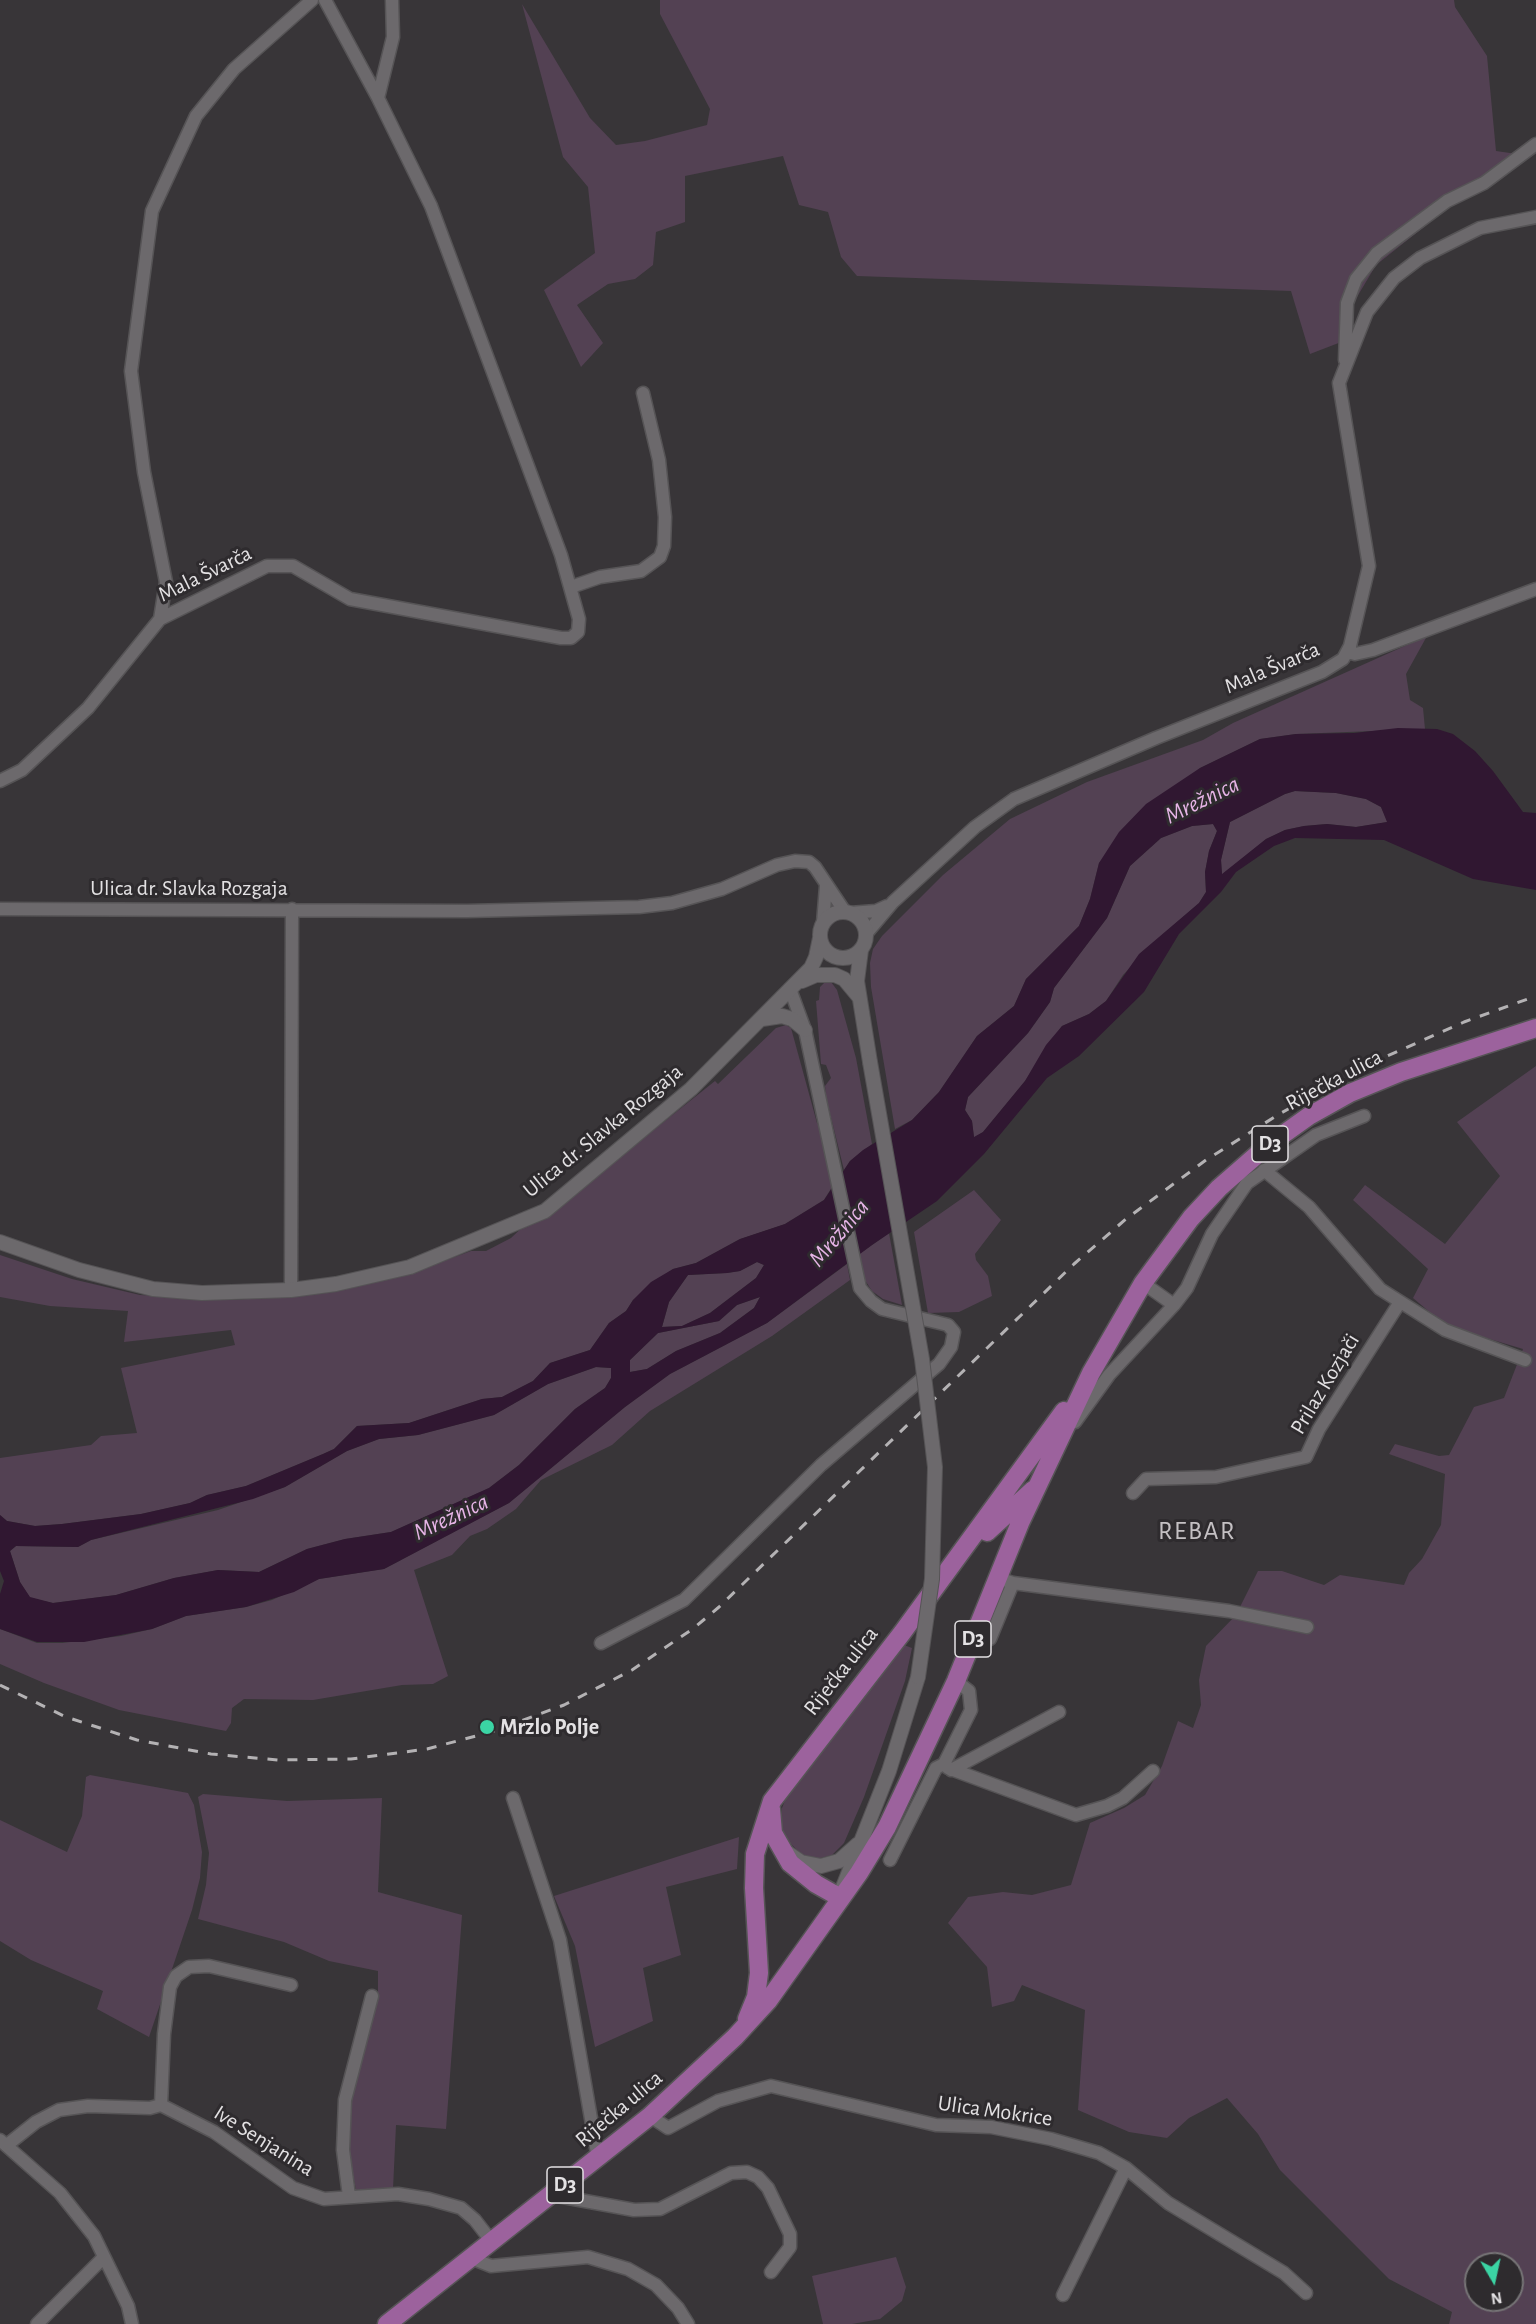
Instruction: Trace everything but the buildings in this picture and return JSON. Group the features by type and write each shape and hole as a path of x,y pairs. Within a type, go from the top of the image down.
{"main road":[{"name":"Riječka ulica","path":"387,2324 552,2196 650,2116 735,2037 768,2001 839,1897 859,1873 887,1827 1005,1580 1036,1488 1091,1373 1143,1283 1191,1218 1220,1188 1267,1146 1309,1116 1350,1093 1401,1072 1536,1028"},
{"name":"Riječka ulica","path":"735,2037 749,2016 756,1997 759,1973 754,1888 755,1854 772,1801 948,1571 1091,1373"},
{"path":"948,1571 1019,1500 1036,1488"},
{"path":"772,1801 771,1824 782,1849 800,1873 839,1897"}],"street":[{"path":"160,619 166,582 144,472 131,371 152,211 196,116 234,69 312,0"},
{"path":"325,0 378,98 431,206 571,587 600,577 641,571 660,557 664,546 665,517 659,460 644,393"},
{"path":"378,98 393,37 392,0"},
{"path":"1344,367 1347,303 1356,279 1377,253 1447,201 1484,183 1536,144"},
{"name":"Mala Švarča","path":"866,934 893,902 975,827 1014,799 1335,665 1347,652 1369,566 1339,383 1367,312 1394,278 1420,258 1480,228 1535,217"},
{"name":"Mala Švarča","path":"0,781 22,770 88,708 160,619 267,566 293,566 350,598 475,623 571,638 578,632 579,619 571,587"},
{"path":"1347,652 1355,654 1373,650 1536,589"},
{"name":"Ulica dr. Slavka Rozgaja","path":"0,909 466,911 639,907 672,903 722,890 777,865 795,861 809,862 848,912"},
{"path":"826,885 820,938 827,951 848,964 857,981"},
{"path":"823,923 832,914 876,911 893,902"},
{"path":"291,1290 292,909"},
{"path":"839,1897 902,1733 918,1677 932,1579 934,1467 922,1359 857,981 861,950 866,934 860,919 848,912"},
{"name":"Ulica dr. Slavka Rozgaja","path":"0,1242 79,1270 153,1289 202,1293 291,1290 410,1267 545,1210 691,1089 811,968 820,938"},
{"path":"840,957 855,954 861,950"},
{"name":"Ulica dr. Slavka Rozgaja","path":"811,968 840,957"},
{"path":"601,1643 684,1600 821,1465 939,1364 951,1347 954,1332 948,1325 882,1308 871,1301 860,1288 855,1271 828,1134 793,987 816,975 835,975 844,980 860,1000"},
{"path":"760,1020 782,1016 792,1019 805,1030"},
{"name":"Riječka ulica","path":"1052,1455 1110,1375 1187,1288 1212,1234 1247,1183 1316,1136 1364,1116"},
{"path":"1264,1170 1309,1208 1380,1289 1445,1330 1525,1360"},
{"path":"1143,1283 1174,1305"},
{"name":"Prilaz Kozjači","path":"1133,1493 1146,1479 1216,1477 1306,1456 1319,1429 1400,1302"},
{"path":"990,1639 1005,1580 1229,1611 1307,1627"},
{"path":"948,1767 971,1710 969,1691 956,1681"},
{"path":"890,1860 936,1768 948,1767 1059,1712"},
{"path":"948,1767 1076,1815 1107,1806 1123,1798 1153,1771"},
{"path":"513,1798 560,1940 598,2159"},
{"path":"782,1849 801,1862 821,1866 839,1861 862,1841"},
{"path":"132,2324 128,2306 94,2236 60,2193 4,2143 59,2110 88,2106 150,2108 161,2105 164,2034 170,1987 176,1976 189,1967 209,1966 291,1985"},
{"name":"Ive Senjanina","path":"349,2196 343,2150 345,2100 372,1996"},
{"name":"Ulica Mokrice","path":"650,2116 668,2128 718,2101 771,2086 936,2125 991,2127 1051,2139 1099,2153 1126,2168 1168,2203 1284,2273 1306,2293"},
{"name":"Ive Senjanina","path":"161,2105 214,2132 293,2188 324,2199 398,2194 461,2208 475,2220 492,2242"},
{"path":"1063,2295 1126,2168"},
{"path":"552,2196 634,2210 660,2209 731,2173 747,2172 758,2177 768,2188 790,2234 790,2247 771,2272"},
{"path":"37,2324 104,2257"},
{"path":"471,2259 491,2266 588,2257 628,2269 656,2285 678,2308 688,2324"}],"shaded area":[{"path":"660,0 1454,0 1455,7 1487,56 1496,151 1531,156 1493,185 1454,203 1376,265 1354,302 1349,339 1310,354 1291,291 857,276 841,257 828,212 799,205 783,156 685,176 685,222 656,232 653,265 635,279 608,284 577,305 603,343 581,367 544,290 595,253 588,187 563,157 522,4 590,118 616,145 645,141 707,125 710,109 660,14"},
{"path":"1427,636 1406,674 1410,700 1423,708 1425,729 1296,734 1260,739 1200,768 1099,863 1090,899 1079,926 1026,979 1014,1006 977,1036 939,1092 912,1120 895,1129 871,987 870,963 873,949 882,936 943,875 1010,819 1087,782 1203,740 1233,723"},
{"path":"1295,791 1336,793 1366,799 1381,807 1388,822 1356,827 1327,824 1285,830 1266,839 1222,875 1221,860 1230,822"},
{"path":"1213,824 1217,831 1209,851 1205,872 1206,892 1199,903 1160,937 1123,975 1106,1001 1089,1014 1062,1026 1025,1081 983,1132 974,1138 972,1121 965,1110 968,1097 1028,1033 1050,1002 1054,988 1107,918 1130,866 1161,838 1192,826"},
{"path":"825,982 831,982 837,990 856,1058 872,1144 850,1161 844,1170 826,1097 825,1086 831,1078 826,1065 821,1064 816,1001 819,1000 820,987"},
{"path":"786,1025 791,1028 817,1123 822,1130 832,1187 824,1200 785,1224 740,1239 696,1263 673,1269 633,1300 626,1311 609,1323 590,1350 550,1363 533,1381 502,1397 482,1399 409,1423 357,1426 334,1449 246,1486 207,1495 190,1503 141,1514 35,1526 7,1521 0,1515 0,1458 91,1445 101,1436 137,1433 121,1368 235,1345 231,1330 124,1342 128,1311 50,1306 0,1297 0,1255 72,1279 140,1295 234,1300 326,1293 406,1275 471,1251 486,1251 511,1238 529,1221 571,1196 715,1081 718,1084 776,1028"},
{"path":"1536,1066 1536,2324 1449,2324 1452,2312 1389,2279 1280,2170 1258,2134 1227,2098 1189,2118 1167,2138 1129,2132 1078,2110 1085,2010 1022,1985 1014,2001 992,2007 987,1967 948,1923 968,1897 1003,1892 1032,1895 1071,1885 1090,1823 1124,1808 1145,1795 1162,1766 1178,1721 1193,1728 1201,1705 1199,1680 1206,1646 1236,1615 1258,1571 1282,1571 1324,1585 1340,1575 1404,1585 1409,1573 1422,1559 1441,1525 1445,1474 1389,1454 1395,1444 1439,1456 1449,1455 1474,1407 1504,1398 1523,1349 1446,1326 1413,1298 1428,1269 1353,1200 1365,1185 1445,1244 1500,1176 1457,1122"},
{"path":"974,1190 1001,1220 975,1254 976,1260 988,1276 992,1296 959,1312 928,1313 914,1232"},
{"path":"889,1233 902,1305 883,1299 872,1291 863,1277 858,1255"},
{"path":"757,1262 764,1265 756,1278 710,1313 682,1326 662,1327 669,1302 688,1275 740,1271"},
{"path":"847,1264 850,1280 772,1336 650,1411 612,1445 541,1480 516,1509 487,1529 470,1536 452,1555 414,1570 448,1676 433,1684 402,1685 313,1700 244,1699 232,1708 231,1723 226,1731 119,1710 44,1683 0,1664 0,1629 37,1643 62,1643 121,1636 152,1629 186,1616 246,1607 272,1600 319,1579 384,1569 509,1503 625,1407 670,1374 767,1323"},
{"path":"760,1297 754,1308 720,1333 676,1351 647,1369 630,1372 630,1360 658,1333 719,1321 737,1305"},
{"path":"596,1367 611,1368 611,1378 605,1388 575,1409 519,1465 489,1488 391,1532 345,1539 307,1549 259,1572 218,1570 174,1578 116,1595 53,1603 30,1598 20,1582 10,1551 16,1546 78,1547 91,1540 218,1510 285,1487 347,1451 379,1439 418,1435 494,1415 548,1384"},
{"path":"904,1645 912,1648 905,1681 864,1797 844,1843 832,1855 813,1860 803,1856 784,1837 781,1828 782,1808 786,1798"},
{"path":"90,1775 188,1793 194,1805 202,1852 200,1878 192,1910 149,2037 97,2009 103,1991 31,1960 0,1941 0,1820 67,1852 82,1816 86,1777"},
{"path":"203,1794 287,1801 382,1798 378,1892 462,1915 446,2129 396,2125 393,2189 356,2190 348,2148 352,2080 378,1994 378,1971 329,1961 284,1942 198,1919 206,1885 209,1853 198,1797"},
{"path":"739,1837 737,1869 666,1887 681,1955 643,1968 653,2021 595,2047 575,1946 554,1896"},
{"path":"896,2257 906,2287 902,2301 880,2319 852,2324 823,2324 812,2276"}],"water":[{"name":"Mrežnica","path":"1398,728 1437,729 1453,734 1475,751 1523,812 1536,813 1536,890 1473,879 1384,840 1295,838 1274,846 1236,872 1221,892 1179,934 1144,992 1079,1056 1047,1078 984,1154 937,1201 872,1245 767,1323 670,1374 625,1407 509,1503 384,1569 319,1579 294,1592 246,1607 186,1616 152,1629 84,1642 37,1642 0,1629 0,1594 4,1581 0,1571 0,1515 7,1521 35,1526 141,1514 190,1503 207,1495 246,1486 334,1449 357,1426 409,1423 482,1399 502,1397 533,1381 550,1363 590,1350 609,1323 626,1311 633,1300 651,1282 673,1269 696,1263 740,1239 785,1224 824,1200 850,1161 863,1150 912,1120 939,1092 977,1036 1014,1006 1026,979 1079,926 1090,899 1099,863 1119,832 1146,804 1200,768 1260,739 1296,734 1354,733","holes":["1295,791 1336,793 1366,799 1381,807 1387,822 1356,827 1327,824 1285,830 1266,839 1222,874 1221,860 1230,822","1213,824 1217,831 1209,851 1205,872 1206,892 1199,903 1139,954 1106,1001 1089,1014 1062,1026 1046,1045 1025,1081 983,1132 974,1137 972,1121 965,1110 968,1097 1028,1033 1050,1002 1054,988 1107,918 1130,866 1161,838 1192,826","757,1262 764,1265 756,1278 710,1313 682,1326 662,1327 669,1302 688,1275 740,1271","760,1297 754,1308 720,1333 676,1351 647,1369 630,1372 630,1360 658,1333 719,1321 737,1305","596,1367 611,1368 611,1378 605,1388 575,1409 519,1465 489,1488 391,1532 345,1539 307,1549 259,1572 218,1570 174,1578 116,1595 53,1603 30,1597 20,1582 10,1551 16,1546 78,1547 91,1540 253,1499 285,1487 347,1451 379,1439 418,1435 494,1415 548,1384"]}],"railway":[{"path":"0,1685 66,1717 137,1740 211,1754 278,1760 351,1759 427,1749 491,1732 564,1705 632,1670 694,1628 719,1607 1074,1264 1126,1219 1206,1160 1281,1113 1376,1061 1464,1022 1536,996"}],"place":[{"name":"Mrzlo Polje","path":"487,1727"}],"district":[{"name":"REBAR","path":"1197,1531"}]}
